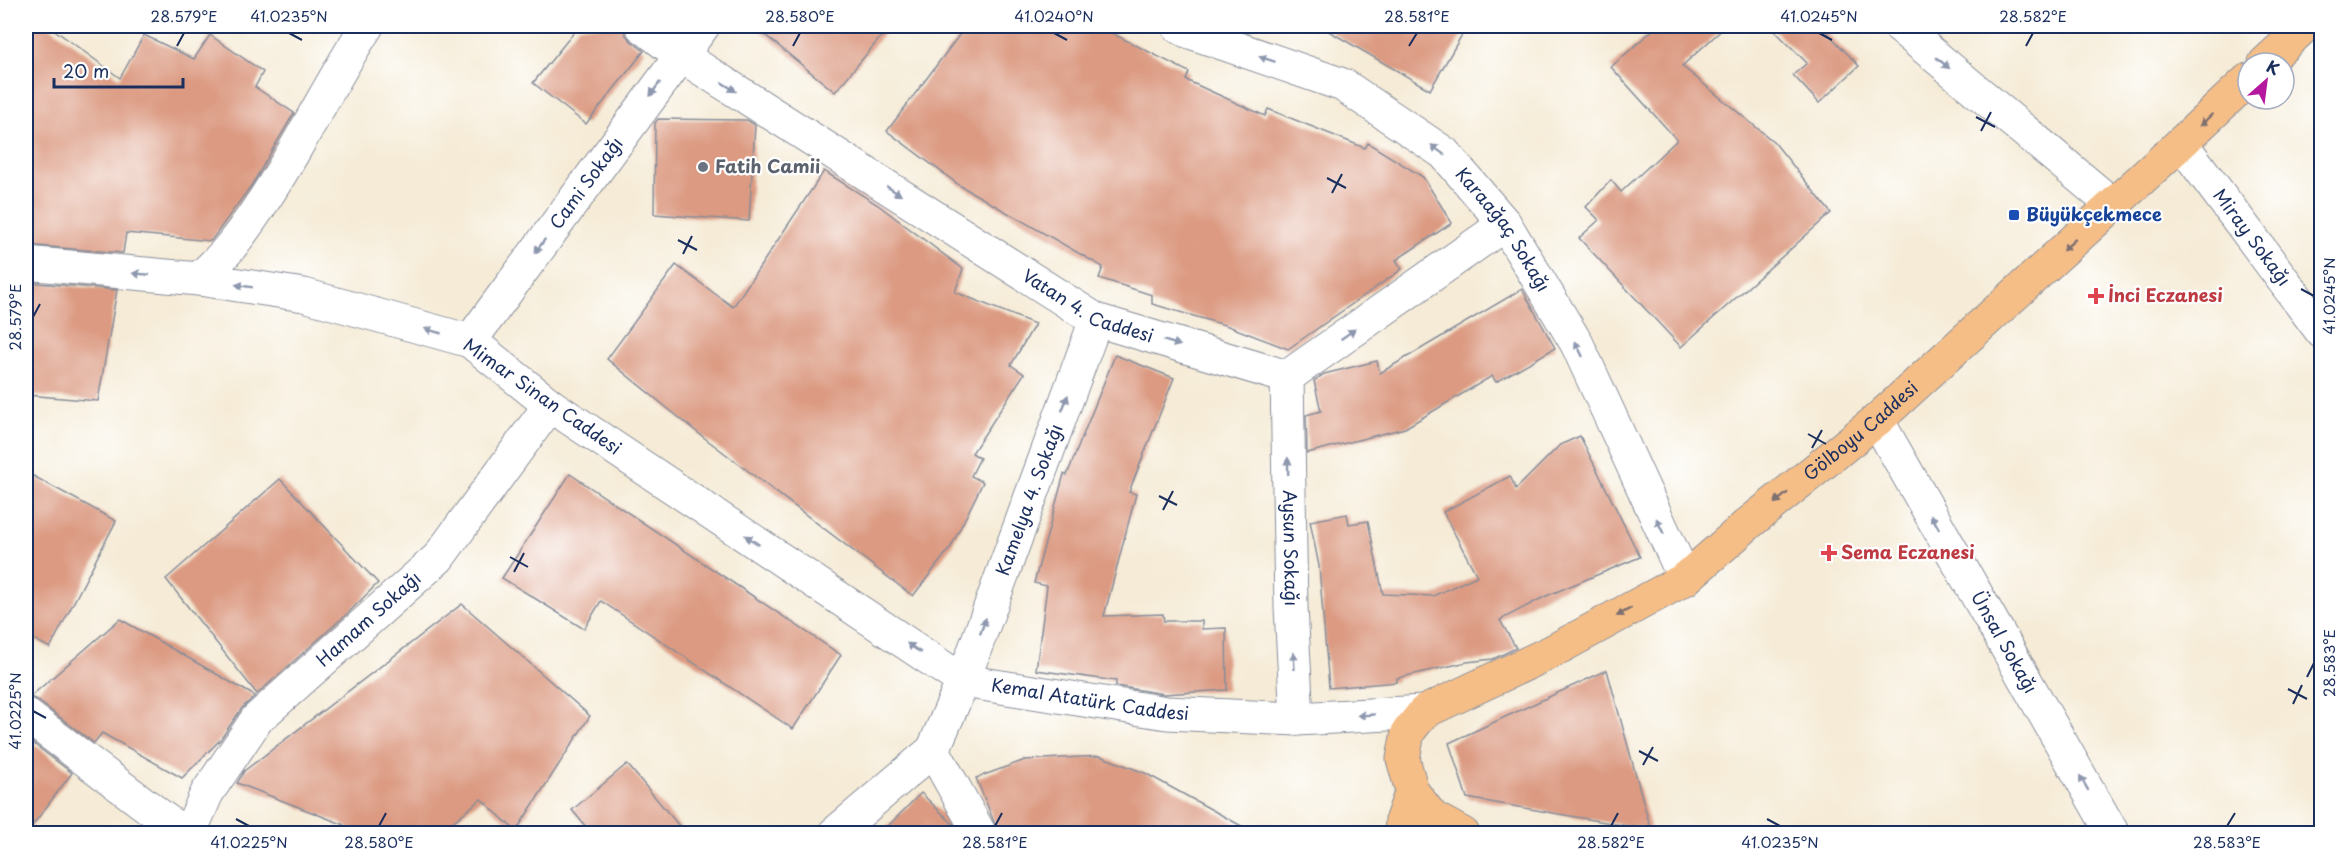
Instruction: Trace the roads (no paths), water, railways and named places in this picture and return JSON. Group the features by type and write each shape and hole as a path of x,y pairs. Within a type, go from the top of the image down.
{"main road":[{"path":"2278,51 2305,26"},
{"name":"Gölboyu Caddesi","path":"1424,712 1551,652 1684,579 1877,420 2236,91"},
{"path":"1424,712 1408,732 1403,759 1412,791 1432,817 1463,834"},
{"path":"1401,834 1402,819 1412,791"}],"street":[{"path":"199,279 231,246 284,167 366,26"},
{"name":"Vatan 4. Caddesi","path":"642,26 680,56 1096,320 1287,378"},
{"name":"Cami Sokağı","path":"470,341 703,26"},
{"name":"Karaağaç Sokağı","path":"1178,26 1343,85 1444,153 1505,224 1577,345 1684,579"},
{"path":"1899,26 2113,205"},
{"name":"Miray Sokağı","path":"2181,143 2322,332"},
{"path":"1287,378 1505,224"},
{"name":"Mimar Sinan Caddesi","path":"26,263 199,279 303,295 470,341 550,405 963,681"},
{"name":"Kamelya 4. Sokağı","path":"963,681 1096,320"},
{"name":"Aysun Sokağı","path":"1287,378 1291,607 1297,719"},
{"name":"Hamam Sokağı","path":"189,834 207,793 257,719 438,558 550,405"},
{"name":"Ünsal Sokağı","path":"1877,420 2113,834"},
{"path":"834,834 933,750 963,681"},
{"name":"Kemal Atatürk Caddesi","path":"963,681 1167,713 1297,719 1424,712"},
{"path":"26,715 184,834"},
{"path":"933,750 980,834"}],"place":[{"name":"Fatih Camii","path":"703,167"},
{"name":"Büyükçekmece","path":"2014,215"},
{"name":"İnci Eczanesi","path":"2096,296"},
{"name":"Sema Eczanesi","path":"1829,553"}]}
